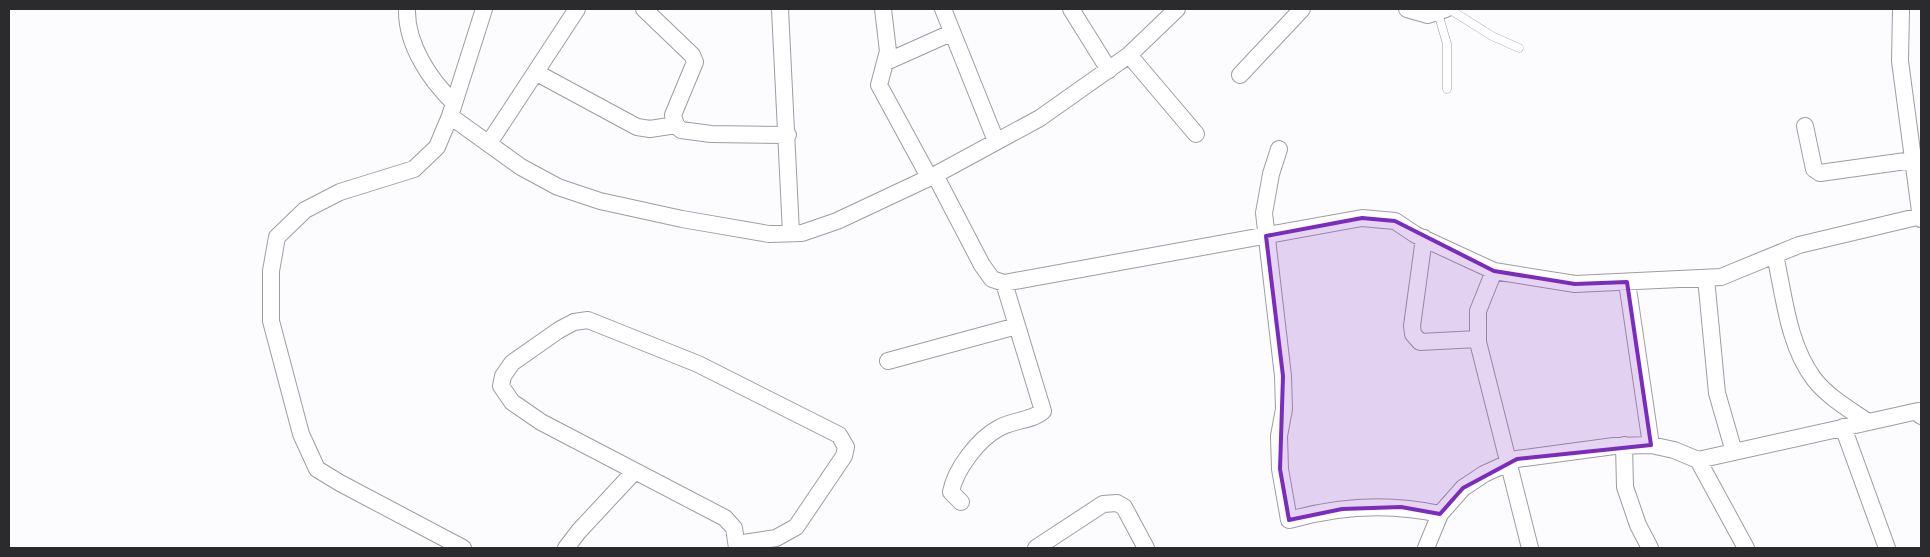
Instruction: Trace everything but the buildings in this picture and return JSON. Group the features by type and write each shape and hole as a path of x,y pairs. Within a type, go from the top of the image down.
{"street":[{"path":"407,9 407,22 419,57 452,110 489,143 521,167 558,187 600,201 682,219 769,234 802,233 837,221 932,176 1040,118 1129,55 1172,10"},
{"path":"452,546 340,484 317,469 301,434 271,321 271,271 277,237 305,210 340,192 414,169 437,147 452,110 484,9"},
{"path":"489,143 537,73 577,9"},
{"path":"644,9 692,55 695,62 673,115 676,125 681,130 710,134 788,135"},
{"path":"780,9 788,135 791,233"},
{"path":"883,9 888,51 879,85 982,265 992,279 1004,283 1362,218 1396,221 1424,238 1494,271 1575,284 1721,277 1798,245 1921,217 1900,61 1901,9"},
{"path":"943,9 951,33 996,141"},
{"path":"1072,9 1109,70"},
{"path":"1240,75 1302,9"},
{"path":"1406,9 1428,15 1444,10"},
{"path":"886,62 951,33"},
{"path":"1129,55 1196,134"},
{"path":"537,73 637,126 650,129 676,125"},
{"path":"1804,126 1814,169 1820,173 1913,160"},
{"path":"1280,150 1266,195 1264,213 1283,376 1284,409 1279,436 1280,469 1289,520 1317,512 1342,509 1401,507 1440,514"},
{"path":"1424,238 1412,326 1413,334 1420,342 1478,339"},
{"path":"1775,255 1801,358 1814,380 1834,399 1868,422"},
{"path":"1494,271 1478,311 1478,339 1530,548"},
{"path":"1706,278 1718,393 1734,452"},
{"path":"1627,282 1650,445"},
{"path":"961,502 950,492 953,480 964,460 998,428 1040,414 1043,411 1004,283"},
{"path":"588,320 698,364 839,435 846,446 844,456 796,526 776,538 737,546 734,528 725,518 541,422 512,402 501,386 503,376 512,363 558,330 574,322 588,320"},
{"path":"888,361 1017,326"},
{"path":"1426,548 1440,514 1463,488 1484,474 1517,459 1624,445 1650,445 1674,450 1698,460 1918,411 1921,416"},
{"path":"1843,427 1887,548"},
{"path":"1624,445 1625,487 1638,525 1650,548"},
{"path":"1698,460 1746,548"},
{"path":"566,548 579,531 634,472"},
{"path":"1036,548 1104,504 1111,503 1124,507 1146,548"}],"lane":[{"path":"1444,10 1519,48"},
{"path":"1444,10 1447,44 1447,90"}],"highlighted area":[{"path":"1362,218 1395,221 1494,271 1575,284 1627,282 1651,445 1517,459 1463,488 1440,514 1401,507 1342,509 1289,520 1280,469 1283,376 1266,236"}]}
